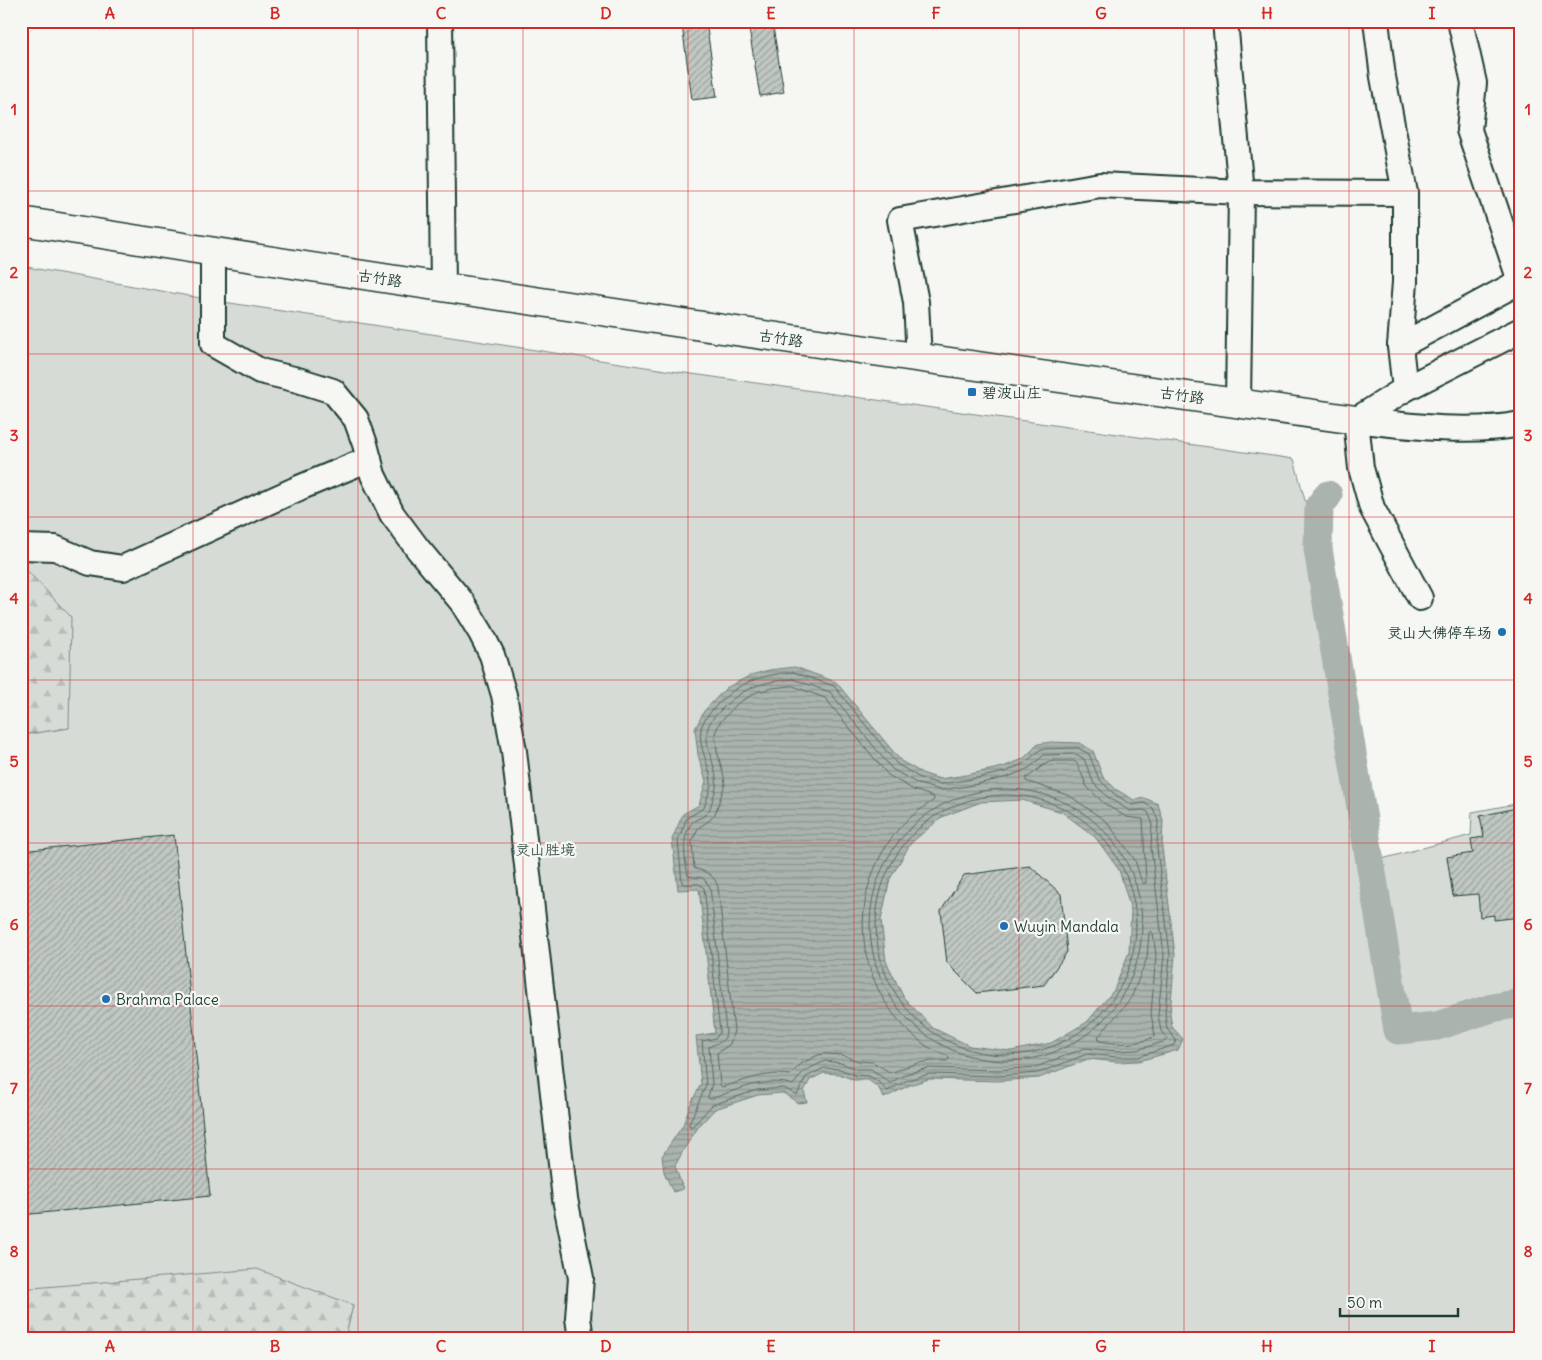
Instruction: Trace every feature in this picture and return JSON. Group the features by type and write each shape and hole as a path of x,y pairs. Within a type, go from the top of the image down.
{"main road":[{"name":"古竹路","path":"21,221 213,252 919,358 1356,420"}],"street":[{"path":"440,21 444,287"},
{"path":"1226,21 1241,192 1238,403"},
{"path":"1376,21 1383,77 1405,193 1405,282 1400,346 1405,389"},
{"path":"1400,346 1520,281 1469,130 1474,83 1460,21"},
{"path":"919,358 916,302 900,220 1100,185 1241,192 1405,193"},
{"path":"213,252 213,344 260,371 332,391 356,419 366,444 373,474 392,514 462,602 492,655 504,696 514,751 564,1199 581,1278 578,1318 580,1339"},
{"path":"1356,420 1405,389 1521,330"},
{"path":"1356,420 1398,425 1466,428 1521,424"},
{"path":"1356,420 1361,468 1372,508 1420,598"},
{"path":"21,547 55,548 90,563 123,568 299,488 369,459"}],"green space":[{"name":"灵山胜境","path":"21,266 217,301 678,372 1294,459 1311,523 1367,863 1471,835 1472,812 1521,803 1521,1339 345,1339 353,1305 74,1286 21,1289 21,735 69,728 21,564"},
{"path":"21,564 71,617 69,728 21,735"},
{"path":"257,1269 353,1305 345,1339 21,1339 21,1289"}],"water":[{"path":"795,667 836,682 901,761 922,773 940,779 966,775 1003,767 1023,759 1038,744 1051,742 1080,743 1093,751 1103,777 1117,790 1134,800 1145,798 1158,804 1163,820 1162,847 1175,955 1170,1014 1172,1027 1183,1039 1178,1050 1139,1061 1117,1062 1088,1059 1039,1078 998,1081 929,1079 910,1085 884,1098 878,1087 868,1080 854,1080 839,1074 824,1073 810,1080 804,1091 807,1102 798,1103 783,1093 758,1095 715,1109 699,1126 675,1166 683,1189 673,1192 664,1172 662,1156 683,1125 690,1105 701,1084 696,1036 715,1033 699,889 678,890 672,839 683,814 699,805 706,781 698,755 695,729 704,711 726,688 751,675 769,670","holes":["1022,800 1062,812 1095,837 1119,870 1131,910 1129,952 1114,990 1087,1022 1051,1043 1011,1051 970,1046 933,1028 904,998 886,961 881,920 890,879 911,843 942,817 981,802"]}],"building":[{"path":"772,21 784,92 760,96 748,23"},
{"path":"706,22 717,97 692,100 682,25"},
{"path":"1521,807 1521,917 1494,920 1494,915 1480,917 1478,894 1453,896 1447,857 1473,853 1471,839 1484,837 1480,816"},
{"name":"Brahma Palace","path":"174,835 210,1196 21,1215 21,851"},
{"name":"Wuyin Mandala","path":"1030,866 1061,894 1067,952 1044,985 977,993 947,963 941,911 964,875"}],"waterway":[{"path":"1328,495 1319,507 1318,549 1398,1030 1437,1026 1492,1008 1521,1003"}],"place":[{"name":"碧波山庄","path":"972,392"},
{"name":"灵山大佛停车场","path":"1502,632"},
{"name":"Wuyin Mandala","path":"1004,926"},
{"name":"Brahma Palace","path":"106,999"}]}
